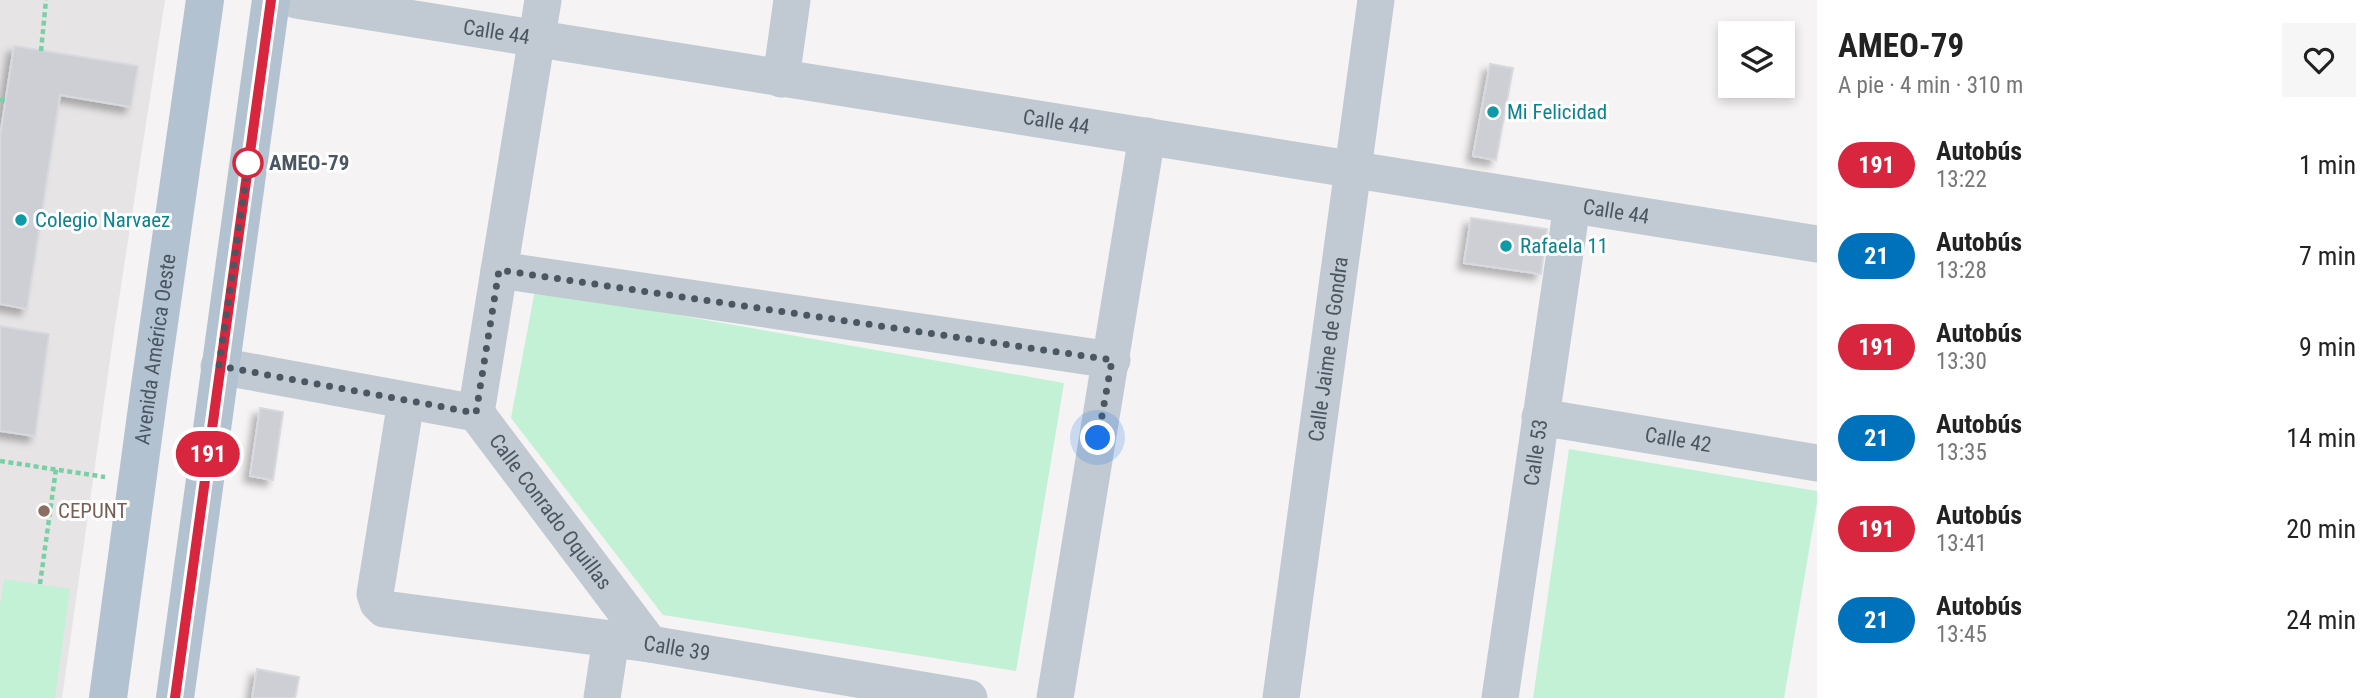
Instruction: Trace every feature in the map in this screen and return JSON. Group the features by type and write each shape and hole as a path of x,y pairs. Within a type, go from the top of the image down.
{"main road":[{"name":"Avenida América Oeste","path":"108,698 205,0"},
{"path":"175,698 271,0"}],"street":[{"name":"Calle 44","path":"296,0 1817,244"},
{"name":"Calle Conrado Oquillas","path":"543,0 476,413 650,644"},
{"path":"781,79 792,0"},
{"name":"Calle Jaime de Gondra","path":"1281,698 1376,0"},
{"path":"1055,698 1147,136"},
{"name":"Calle 53","path":"1500,698 1572,205"},
{"path":"499,270 1112,360"},
{"path":"219,366 476,413"},
{"name":"Calle 39","path":"406,401 375,594 384,609 650,644 969,698"},
{"name":"Calle 42","path":"1540,416 1817,463"},
{"path":"602,698 611,639"}],"path":[{"path":"41,51 46,0"},
{"path":"0,461 137,482"},
{"path":"40,584 57,469"}],"shaded area":[{"path":"0,0 165,0 62,698 0,698"}],"green space":[{"path":"535,290 1064,383 1016,671 663,615 511,418"},
{"path":"1569,449 1817,491 1784,698 1533,698"},
{"path":"4,579 70,589 55,698 0,698 0,606"}],"building":[{"name":"Colegio Narvaez","path":"14,46 138,66 131,107 60,95 27,309 0,304 0,136"},
{"name":"Mi Felicidad","path":"1490,64 1513,68 1496,160 1473,156"},
{"name":"Rafaela 11","path":"1471,218 1547,229 1541,274 1464,263"},
{"path":"0,326 49,334 35,436 0,431"},
{"path":"260,408 283,412 273,480 250,476"},
{"path":"257,669 299,677 295,698 252,698"}],"bus line":[{"name":"191","path":"175,698 271,0"}],"place":[{"name":"Mi Felicidad","path":"1493,112"},
{"name":"AMEO-79","path":"248,163"},
{"name":"Colegio Narvaez","path":"21,220"},
{"name":"Rafaela 11","path":"1506,246"},
{"name":"CEPUNT","path":"44,511"}],"route":[{"path":"248,163 249,158 219,366 476,413 499,270 1112,360 1098,438"}]}
